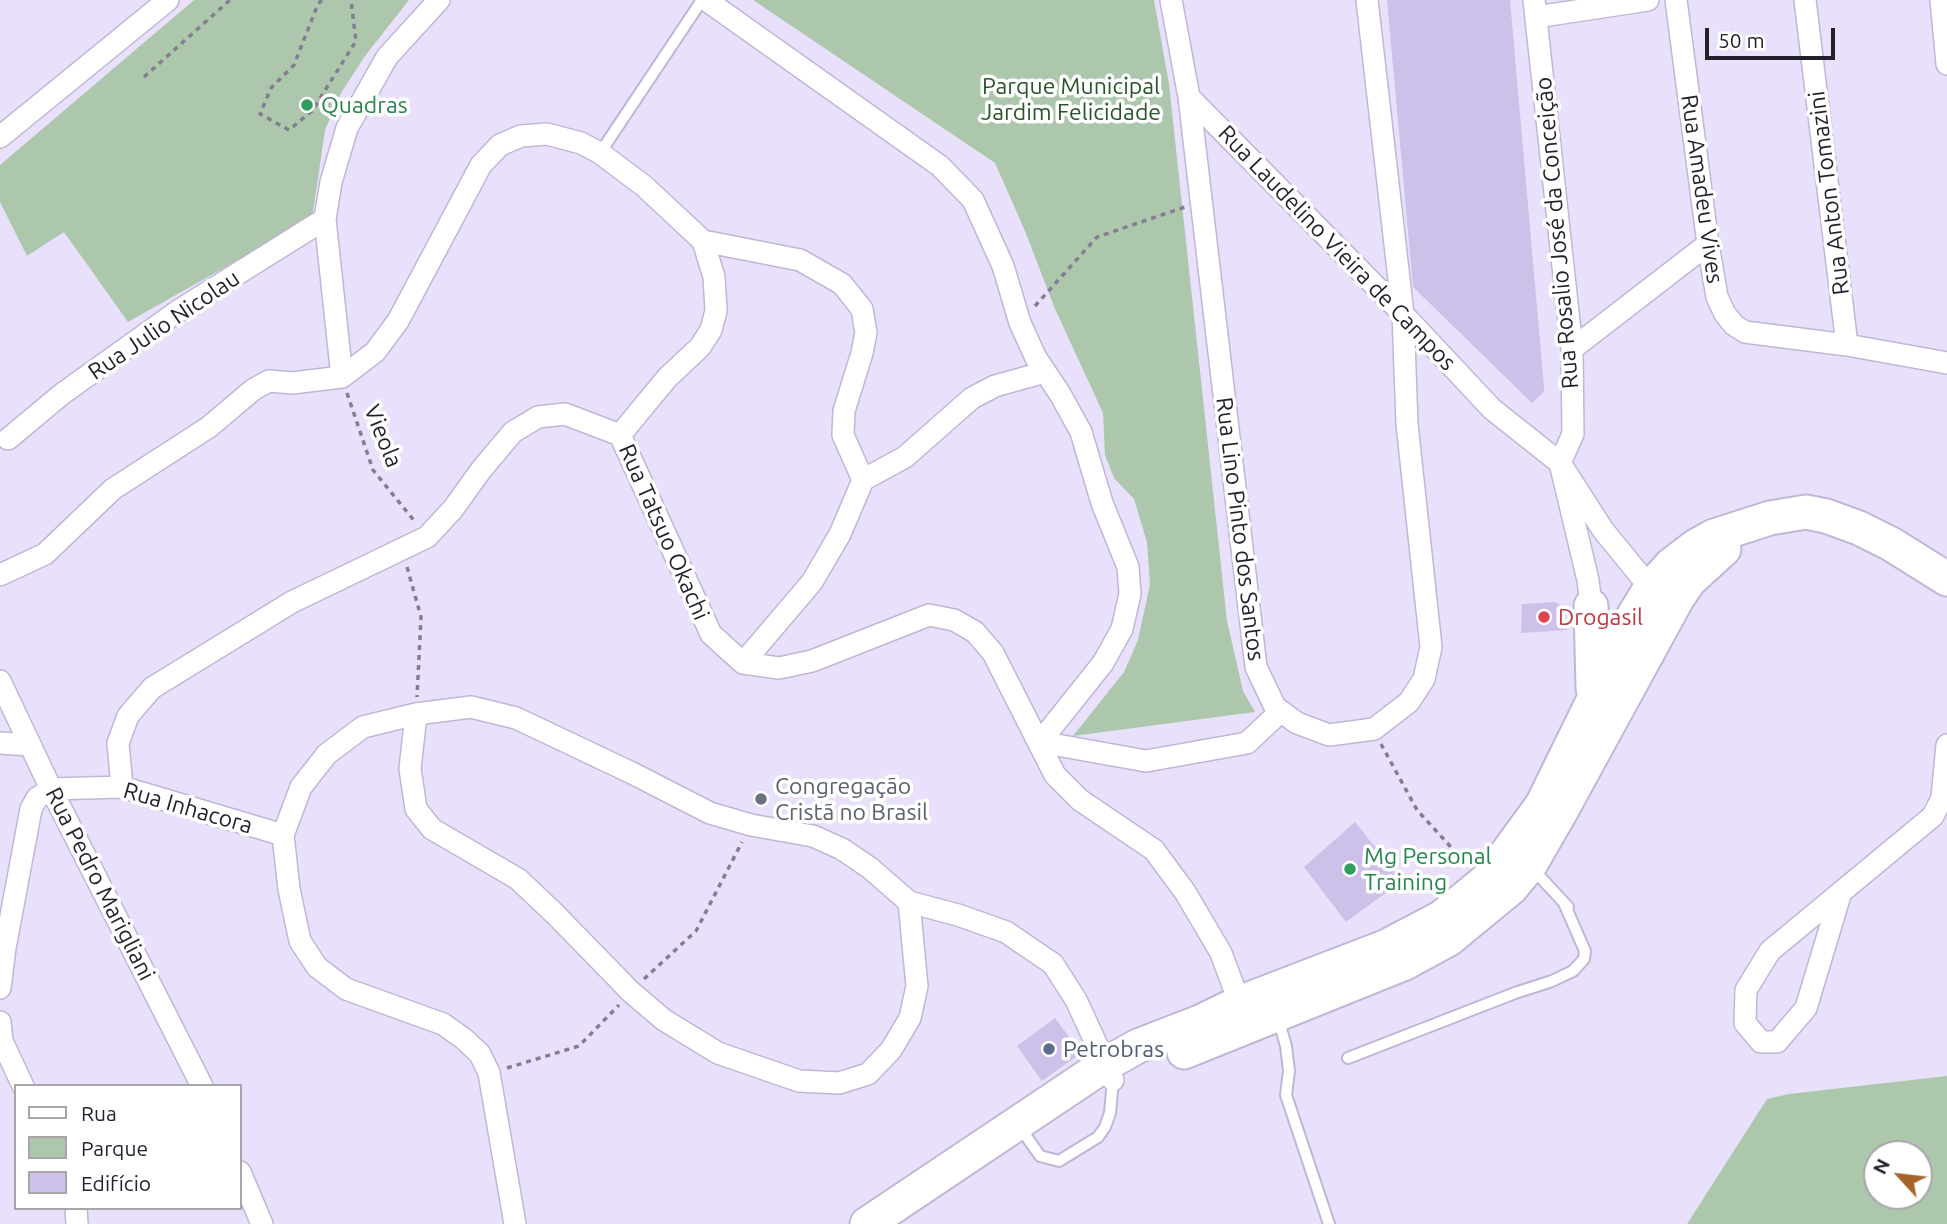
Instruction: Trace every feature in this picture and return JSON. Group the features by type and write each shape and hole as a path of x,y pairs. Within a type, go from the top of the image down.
{"main road":[{"path":"1255,1015 1442,917 1520,857 1575,788 1634,646 1651,587 1671,565 1696,546 1714,536 1787,514 1806,512 1859,528 1891,544 1947,579"},
{"path":"867,1224 1022,1131 1109,1072 1138,1046 1200,1022 1255,1015 1405,963 1449,939 1511,888 1520,857 1542,805 1594,699 1634,646 1667,617 1689,581 1728,545 1758,523"},
{"path":"1591,606 1594,699"},
{"path":"902,1224 1022,1131"}],"street":[{"path":"0,137 168,0"},
{"path":"342,377 325,219 331,182 347,128 387,57 439,0"},
{"path":"704,0 940,166 973,200 1003,266 1020,323 1035,358 1060,394 1081,432 1102,503 1128,566 1130,594 1122,629 1103,663 1040,742"},
{"path":"1171,0 1189,97"},
{"path":"1367,0 1403,314 1407,424 1432,647 1424,679 1409,702 1374,729"},
{"path":"1535,8 1648,0"},
{"name":"Rua Amadeu Vives","path":"1676,0 1708,244 1717,297 1725,314 1734,325 1745,332 1847,345 1947,363"},
{"name":"Rua Anton Tomazini","path":"1805,0 1847,345"},
{"path":"1941,0 1947,64"},
{"name":"Rua Rosalio José da Conceição","path":"1535,8 1572,349 1573,434 1560,463"},
{"name":"Rua Lino Pinto dos Santos","path":"1189,97 1255,667 1276,707 1297,723 1329,735 1374,729"},
{"name":"Rua Laudelino Vieira de Campos","path":"1189,97 1403,314 1492,409 1560,463"},
{"path":"0,575 45,554 113,489 209,427 254,389 269,381 292,383 342,377 375,352 398,321 481,165 500,145 521,136 547,134 581,143 600,153 645,186 703,242 714,277 716,311 711,330 700,347 667,378 620,435"},
{"name":"Rua Julio Nicolau","path":"8,439 62,394 178,311 325,219"},
{"path":"703,242 800,260 842,284 862,309 866,333 844,411 843,435 863,480"},
{"path":"1572,349 1708,244"},
{"path":"743,663 812,582 840,534 863,480 905,457 972,398 995,386 1045,372"},
{"name":"Rua Tatsuo Okachi","path":"122,787 118,743 128,716 152,688 292,602 427,537 453,509 513,432 538,417 565,414 620,435 711,634 743,663"},
{"path":"1560,463 1603,530 1651,587 1667,617"},
{"path":"1560,463 1588,580 1591,606 1606,625 1634,646"},
{"path":"743,663 779,668 812,661 929,615 954,620 975,632 993,653 1055,775 1080,800 1154,850 1178,881 1255,1015"},
{"name":"Rua Pedro Marigliani","path":"0,681 51,789 201,1084"},
{"path":"516,1224 489,1073 480,1054 443,1024 346,989 317,967 300,941 289,889 283,835 301,787 327,754 363,727 416,713 471,707 516,718 710,813 751,825 813,836 842,849 870,868 909,902 1006,932 1053,964 1076,1000 1109,1072"},
{"path":"1040,742 1146,761 1247,743 1281,711"},
{"path":"416,713 410,769 416,809 432,828 518,879 639,999 664,1020 718,1053 799,1081 839,1083 868,1074 891,1050 910,1018 917,986 909,902"},
{"path":"0,743 30,745"},
{"path":"1841,892 1806,1009 1777,1042 1761,1042 1745,1023 1746,990 1770,951 1841,892 1933,816 1942,798 1947,745"},
{"name":"Rua Inhacora","path":"51,789 122,787 283,835"},
{"path":"0,988 2,947 31,809 37,799 51,789"},
{"path":"0,1022 2,1041 22,1084"},
{"path":"242,1177 262,1224"}],"lane":[{"path":"600,153 704,0"},
{"path":"1348,1058 1552,981 1573,971 1584,959 1585,951 1567,905 1520,857"},
{"path":"1255,1015 1286,1046 1289,1071 1286,1095 1329,1224"},
{"path":"1022,1131 1040,1156 1059,1161 1098,1137 1110,1113 1109,1072"}],"path":[{"path":"145,77 230,0"},
{"path":"322,0 294,65 271,88 260,114 289,130 312,111 356,41 351,0"},
{"path":"1020,323 1097,237 1201,202"},
{"name":"Vieola","path":"342,377 373,470 427,537"},
{"path":"401,549 421,617 416,713"},
{"path":"1374,729 1417,810 1450,846 1488,879"}],"green space":[{"path":"194,0 409,0 365,56 341,93 325,130 313,212 307,221 128,322 64,232 27,256 0,202 0,165"},
{"name":"Parque Municipal Jardim Felicidade","path":"753,0 1154,0 1169,84 1227,621 1243,691 1255,712 1073,736 1124,672 1138,640 1150,584 1147,542 1134,499 1114,478 1105,455 1103,413 1055,309 1025,231 995,163"},
{"path":"1947,1076 1947,1224 1687,1224 1767,1099 1789,1094"}],"building":[{"path":"1387,0 1510,0 1544,387 1544,392 1532,403 1413,287"},
{"name":"Drogasil","path":"1555,602 1566,609 1567,630 1521,633 1522,604"},
{"name":"Mg Personal Training","path":"1355,822 1402,881 1346,922 1304,867"},
{"name":"Petrobras","path":"1055,1018 1081,1053 1042,1081 1017,1046"}],"place":[{"name":"Quadras","path":"307,105"},
{"name":"Drogasil","path":"1544,617"},
{"name":"Congregação Cristã no Brasil","path":"761,799"},
{"name":"Mg Personal Training","path":"1350,869"},
{"name":"Petrobras","path":"1049,1049"}]}
